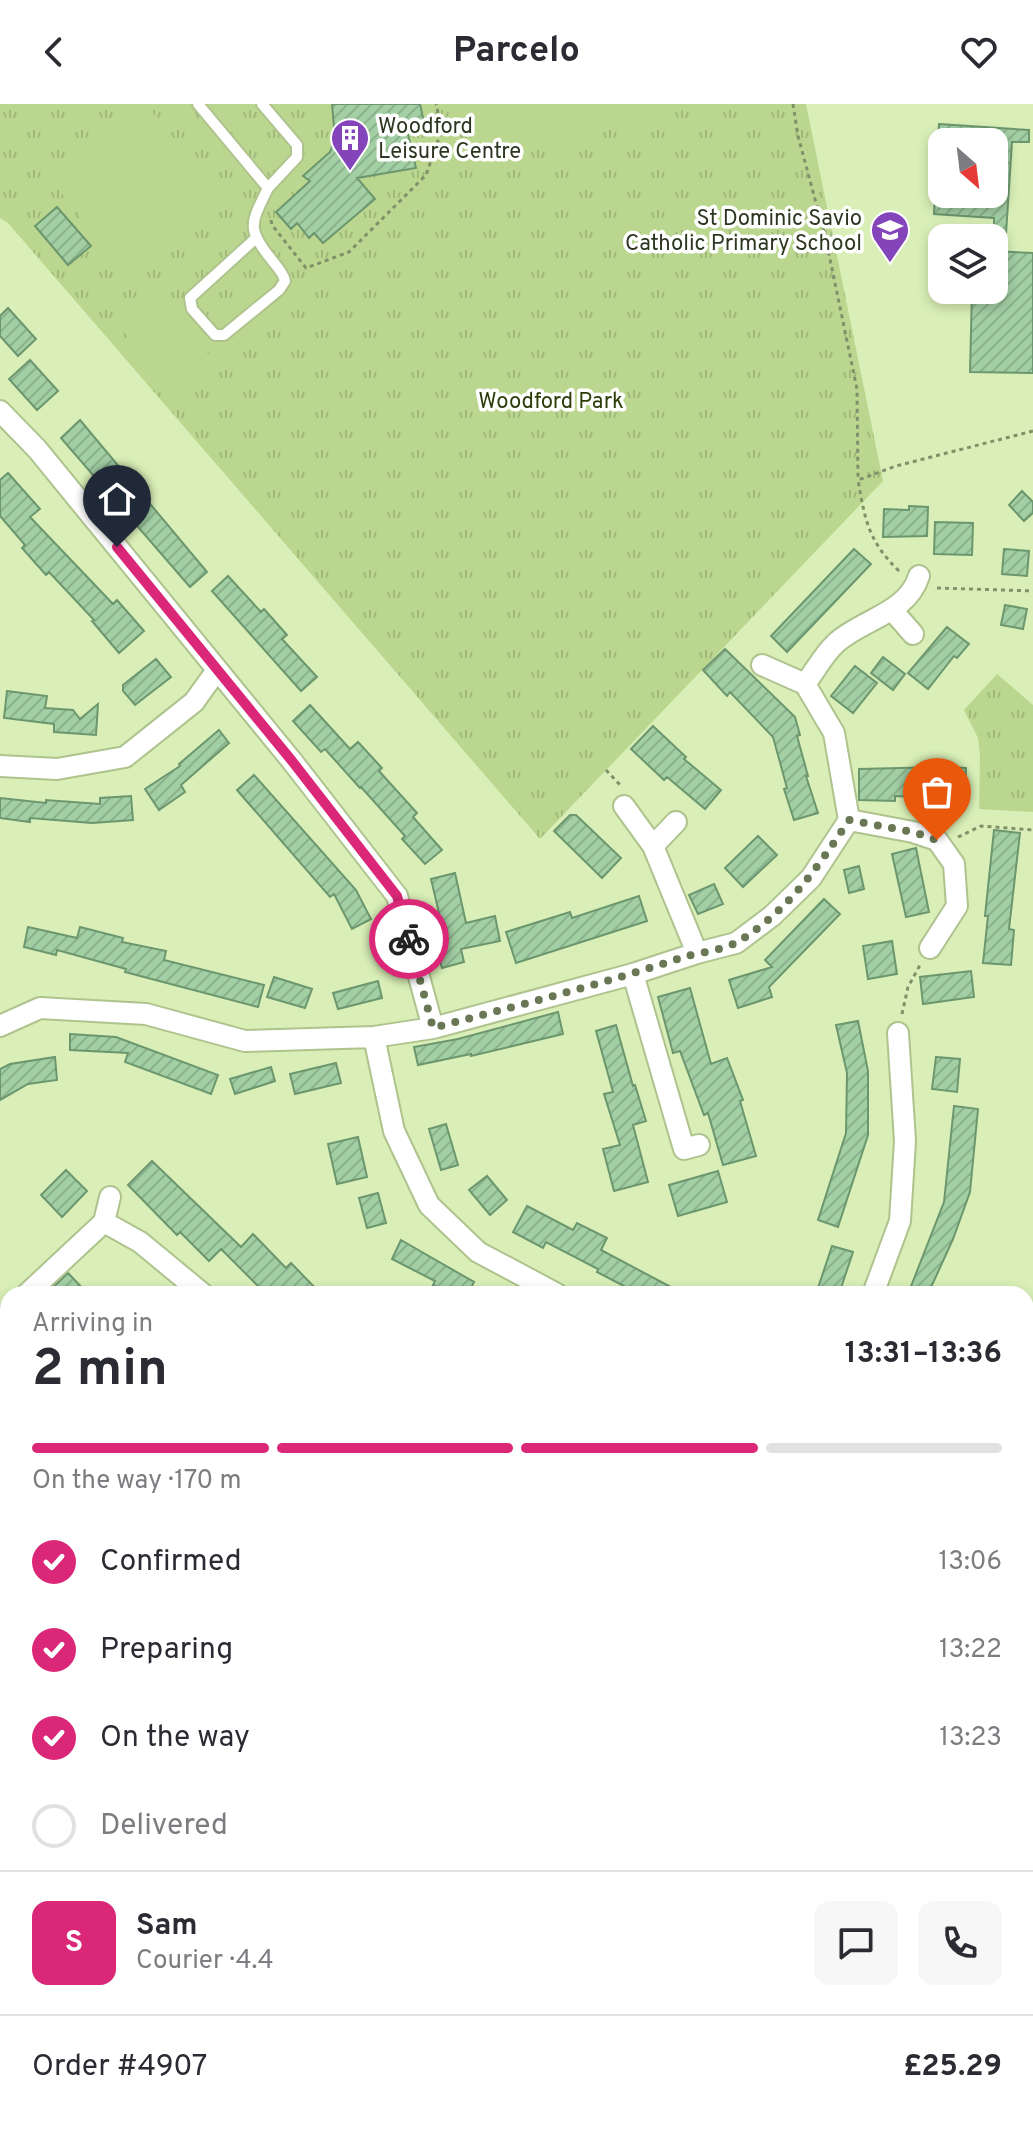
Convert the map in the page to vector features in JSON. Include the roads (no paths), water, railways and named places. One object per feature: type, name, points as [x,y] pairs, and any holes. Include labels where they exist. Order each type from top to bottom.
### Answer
[{"type":"street","points":[[0,411],[37,449],[397,896],[433,1028]]},
{"type":"street","points":[[805,684],[837,642],[892,610],[917,582]]},
{"type":"street","points":[[892,610],[913,634]]},
{"type":"street","points":[[0,1026],[40,1008],[146,1014],[245,1041],[374,1037],[433,1028],[736,943],[772,916],[811,878],[849,820],[834,733],[805,684],[762,665]]},
{"type":"street","points":[[0,766],[57,769],[125,757],[194,702],[217,670]]},
{"type":"street","points":[[624,806],[653,846],[697,953]]},
{"type":"street","points":[[849,820],[913,832],[937,840],[954,864],[957,906],[930,948]]},
{"type":"street","points":[[653,846],[676,822]]},
{"type":"street","points":[[633,974],[683,1150]]},
{"type":"street","points":[[876,1286],[900,1221],[905,1141],[898,1033]]},
{"type":"street","points":[[374,1037],[394,1131],[429,1205],[478,1252],[542,1286]]},
{"type":"street","points":[[36,1286],[104,1222],[110,1197]]},
{"type":"street","points":[[104,1222],[140,1242],[193,1286]]},
{"type":"lane","points":[[198,104],[268,188]]},
{"type":"lane","points":[[255,239],[190,298],[192,309],[215,335],[226,333],[283,285],[285,277],[255,239],[254,219],[268,188],[297,157],[298,151],[297,145],[262,104]]},
{"type":"place","name":"Woodford Leisure Centre","points":[[350,172]]},
{"type":"place","name":"St Dominic Savio Catholic Primary School","points":[[890,264]]},
{"type":"park label","name":"Woodford Park","points":[[551,400]]}]
